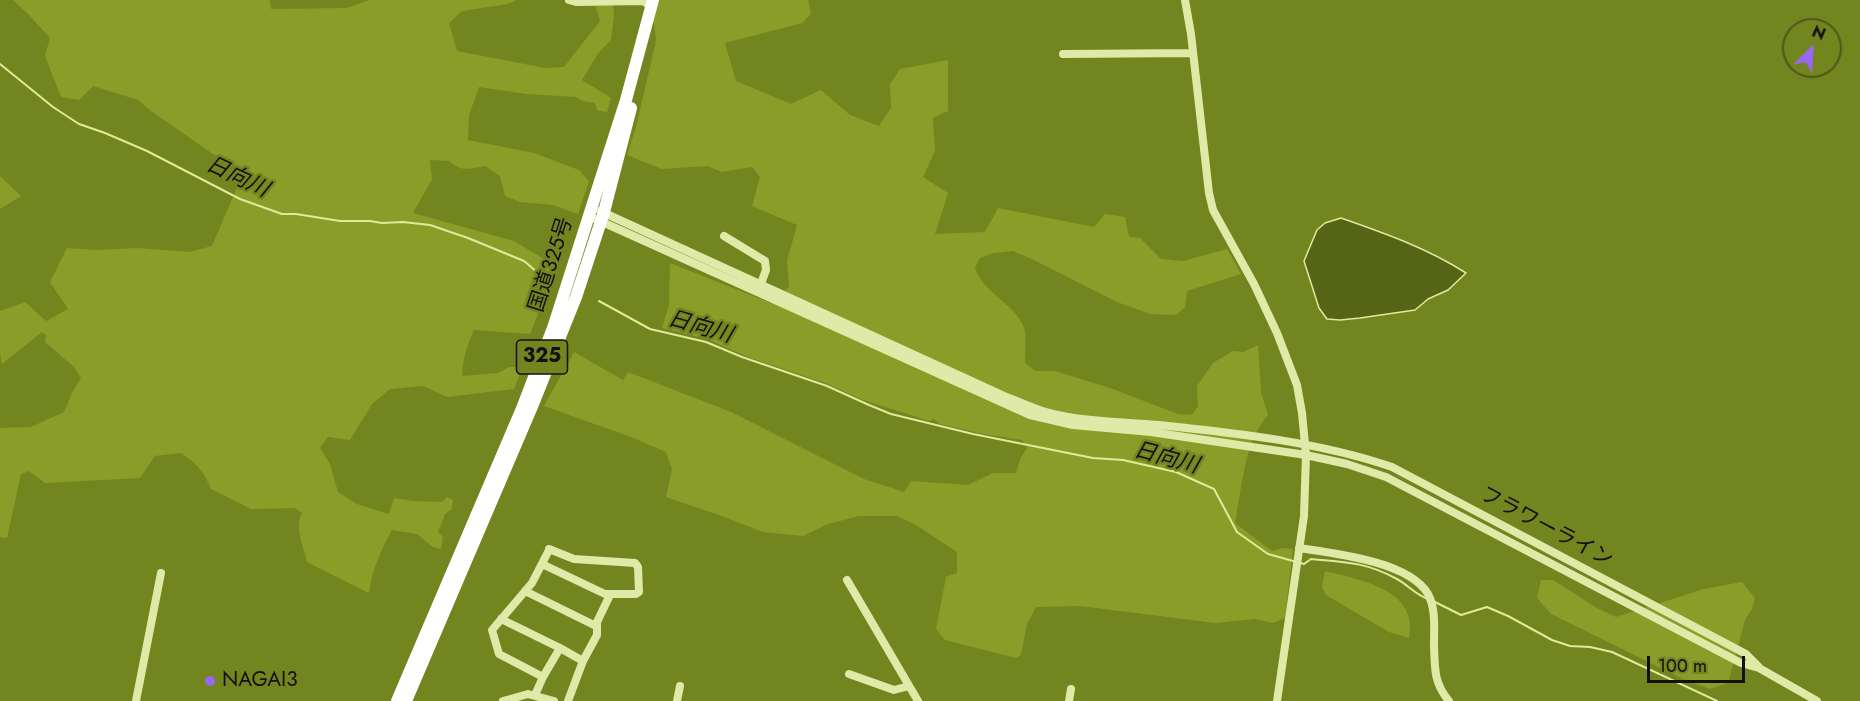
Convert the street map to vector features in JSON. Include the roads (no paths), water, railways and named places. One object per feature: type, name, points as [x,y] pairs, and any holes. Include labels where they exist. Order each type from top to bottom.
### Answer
[{"type":"highway","name":"国道325号","points":[[400,701],[528,393],[590,212],[655,2]]},
{"type":"highway","name":"国道325号","points":[[400,701],[531,409],[576,297],[603,217],[655,2]]},
{"type":"street","points":[[569,0],[576,2],[655,2]]},
{"type":"street","points":[[1185,0],[1211,201],[1223,230],[1254,284],[1287,356],[1297,385],[1305,445],[1304,516],[1277,701]]},
{"type":"street","points":[[1063,54],[1193,53]]},
{"type":"street","points":[[590,212],[759,287],[766,270],[765,261],[724,236]]},
{"type":"street","name":"フラワーライン","points":[[759,287],[1044,412],[1102,421],[1214,431],[1305,445],[1348,453],[1392,467],[1746,654],[1759,668]]},
{"type":"street","name":"フラワーライン","points":[[759,287],[990,398],[1045,419],[1073,425],[1151,432],[1306,455],[1347,464],[1386,477],[1741,663],[1759,668],[1817,701]]},
{"type":"street","points":[[542,564],[603,594],[638,593],[637,565],[574,559],[550,549],[542,564],[532,583],[492,632],[499,654],[543,677]]},
{"type":"street","points":[[1298,552],[1361,557],[1406,576],[1427,592],[1432,605],[1437,684],[1449,701]]},
{"type":"street","points":[[135,701],[161,573]]},
{"type":"street","points":[[847,580],[918,701]]},
{"type":"street","points":[[525,591],[596,626]]},
{"type":"street","points":[[568,701],[582,661],[597,635],[596,626],[610,595]]},
{"type":"street","points":[[501,619],[582,661]]},
{"type":"street","points":[[535,695],[560,648]]},
{"type":"street","points":[[849,674],[894,690],[909,686]]},
{"type":"street","points":[[677,701],[680,686]]},
{"type":"street","points":[[1069,701],[1071,689]]},
{"type":"street","points":[[503,701],[522,695],[535,695],[554,701]]},
{"type":"waterway","name":"日向川","points":[[0,64],[53,107],[79,124],[147,151],[240,199],[282,214],[340,221],[430,225],[524,261],[549,282]]},
{"type":"waterway","name":"日向川","points":[[599,301],[650,329],[706,342],[827,386],[891,414],[973,434],[1093,458],[1123,460],[1176,472],[1214,489],[1237,532],[1268,554],[1304,564],[1311,559],[1365,566],[1386,573],[1428,599]]},
{"type":"waterway","name":"日向川","points":[[1433,601],[1461,615],[1487,607],[1552,640],[1570,646],[1590,647],[1612,652],[1717,701]]},
{"type":"place","name":"NAGAI3","points":[[210,681]]}]
